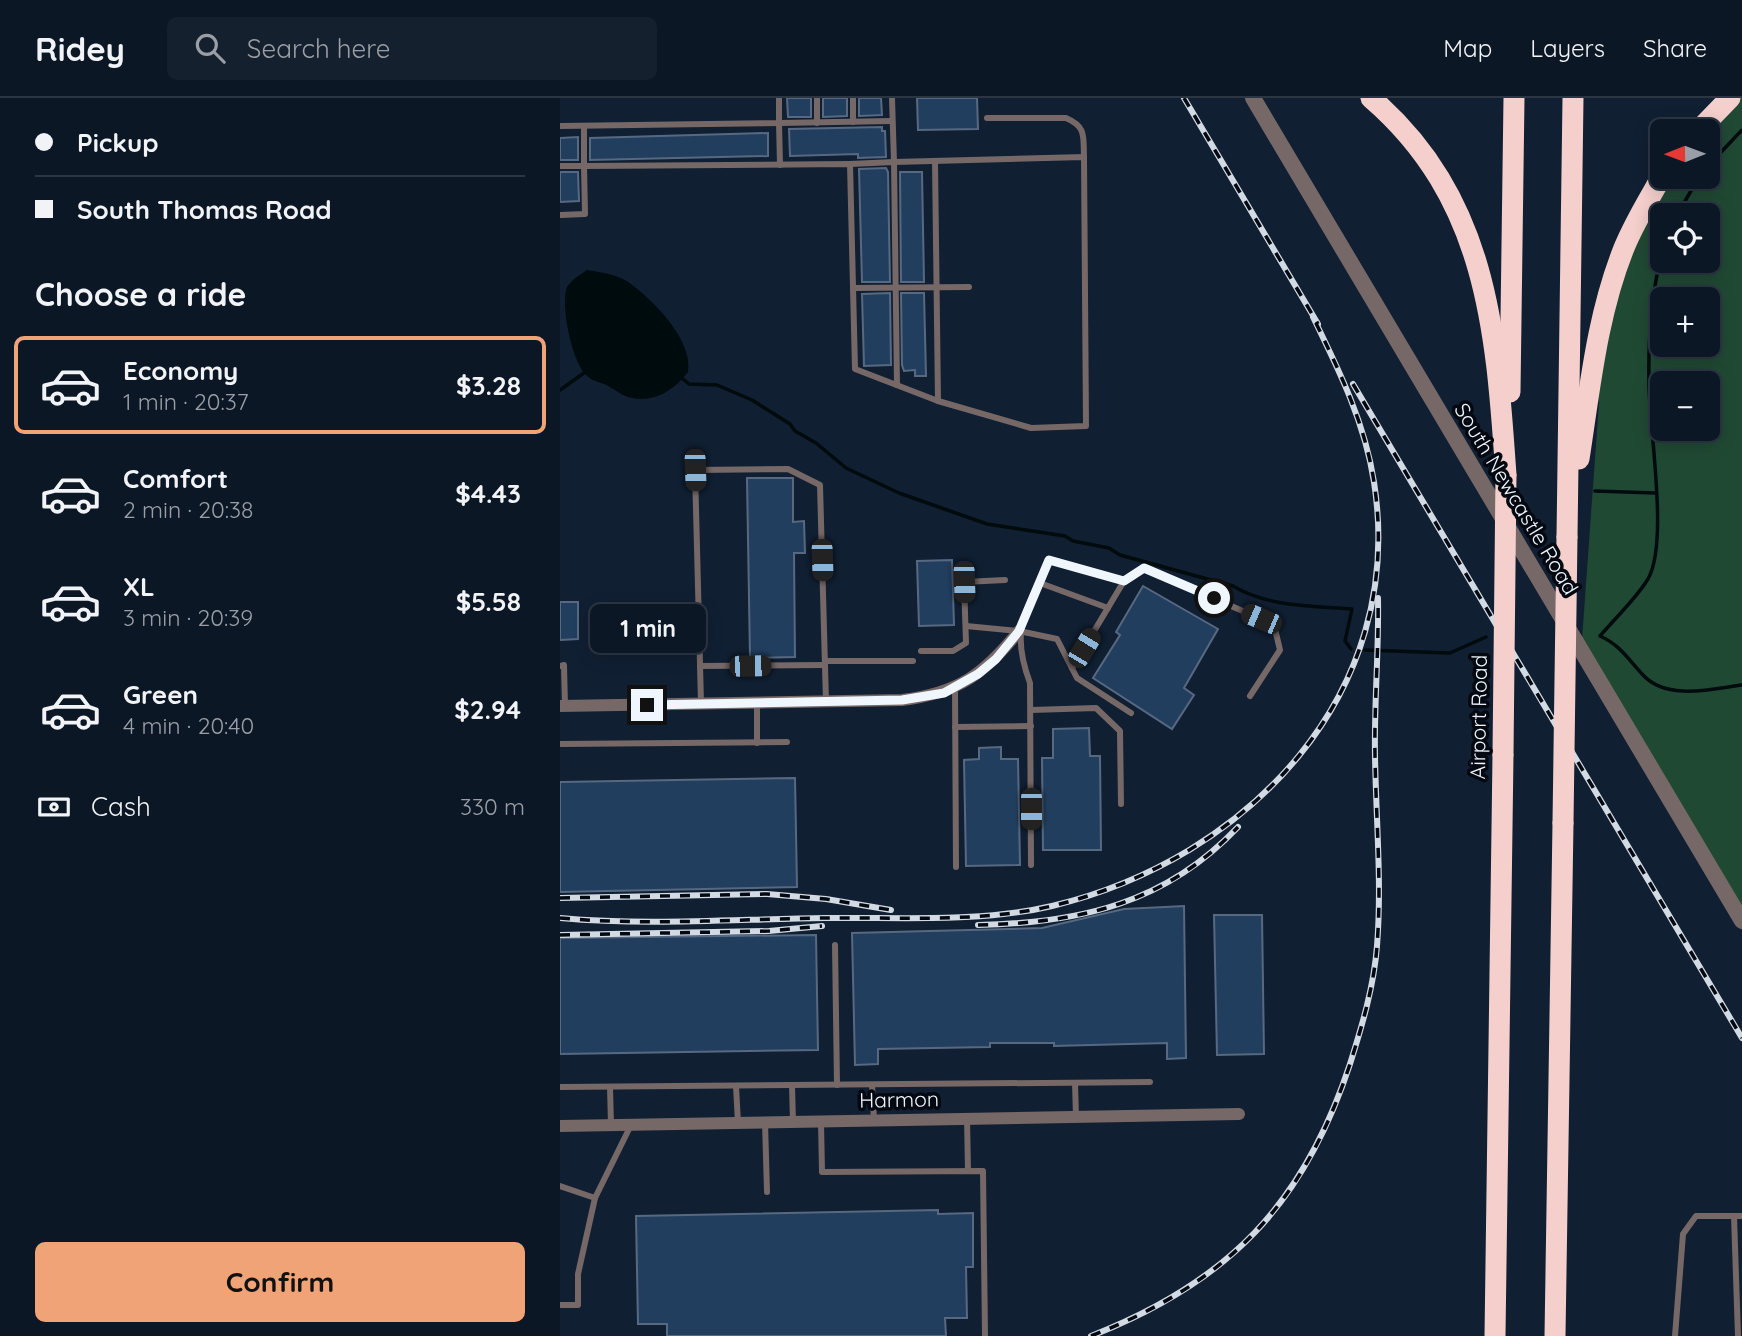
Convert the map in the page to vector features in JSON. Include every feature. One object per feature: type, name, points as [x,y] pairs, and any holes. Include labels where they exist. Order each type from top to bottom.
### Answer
[{"type":"highway","points":[[1371,98],[1403,128],[1422,152],[1443,182],[1471,239],[1486,294],[1506,427]]},
{"type":"highway","name":"Airport Road","points":[[1495,1336],[1506,427],[1514,98]]},
{"type":"highway","points":[[1555,1336],[1573,98]]},
{"type":"highway","points":[[1710,119],[1730,98]]},
{"type":"highway","points":[[1567,537],[1600,326],[1625,246],[1655,189]]},
{"type":"street","name":"South Newcastle Road","points":[[1253,98],[1742,921]]},
{"type":"street","points":[[563,706],[826,702],[926,697],[955,688],[978,674],[996,659],[1019,631]]},
{"type":"street","name":"Harmon","points":[[560,1126],[1239,1114]]},
{"type":"lane","points":[[779,98],[780,165]]},
{"type":"lane","points":[[817,98],[817,123]]},
{"type":"lane","points":[[853,98],[853,122]]},
{"type":"lane","points":[[892,98],[897,385]]},
{"type":"lane","points":[[850,163],[855,369],[938,401],[1031,428],[1086,426],[1082,129],[1078,123],[1066,118],[987,118]]},
{"type":"lane","points":[[560,126],[892,121]]},
{"type":"lane","points":[[560,215],[585,214],[584,126]]},
{"type":"lane","points":[[560,166],[780,165],[1084,157]]},
{"type":"lane","points":[[934,161],[938,401]]},
{"type":"lane","points":[[853,288],[969,287]]},
{"type":"lane","points":[[701,704],[695,470],[788,469],[820,485],[826,702]]},
{"type":"lane","points":[[1031,865],[1031,683],[1021,659],[1019,631],[1049,560],[1124,581]]},
{"type":"lane","points":[[1072,668],[1124,581],[1144,568],[1261,619],[1275,629],[1280,650],[1250,696]]},
{"type":"lane","points":[[921,651],[953,651],[966,643],[964,582],[1005,580]]},
{"type":"lane","points":[[1040,583],[1108,608]]},
{"type":"lane","points":[[966,626],[1019,631],[1057,639],[1077,678],[1131,713]]},
{"type":"lane","points":[[700,667],[913,661]]},
{"type":"lane","points":[[560,666],[564,666],[563,706]]},
{"type":"lane","points":[[955,688],[956,867]]},
{"type":"lane","points":[[757,703],[757,743]]},
{"type":"lane","points":[[1031,710],[1096,708],[1120,731],[1121,804]]},
{"type":"lane","points":[[955,727],[1031,726]]},
{"type":"lane","points":[[560,744],[787,743]]},
{"type":"lane","points":[[835,945],[837,1085]]},
{"type":"lane","points":[[560,1087],[1150,1082]]},
{"type":"lane","points":[[1075,1083],[1076,1116]]},
{"type":"lane","points":[[792,1085],[793,1122]]},
{"type":"lane","points":[[872,1085],[874,1120]]},
{"type":"lane","points":[[736,1086],[738,1123]]},
{"type":"lane","points":[[610,1087],[611,1125]]},
{"type":"lane","points":[[967,1118],[968,1171]]},
{"type":"lane","points":[[821,1121],[822,1172],[983,1171],[985,1336]]},
{"type":"lane","points":[[765,1122],[767,1192]]},
{"type":"lane","points":[[560,1305],[578,1305],[580,1262],[595,1198],[631,1125]]},
{"type":"lane","points":[[560,1186],[595,1198]]},
{"type":"lane","points":[[1675,1336],[1683,1234],[1696,1216],[1738,1216],[1738,1336]]},
{"type":"green space","points":[[1742,98],[1742,909],[1582,640],[1599,403],[1597,386],[1625,264],[1650,217],[1650,273],[1720,273],[1720,203],[1657,203],[1665,189],[1720,189],[1720,119]]},
{"type":"shaded area","points":[[587,270],[625,280],[668,320],[684,346],[688,360],[688,372],[676,385],[654,397],[637,399],[625,396],[585,374],[572,345],[566,319],[565,295],[569,284]]},
{"type":"building","points":[[787,98],[811,98],[811,117],[788,117]]},
{"type":"building","points":[[823,98],[847,98],[847,116],[823,117]]},
{"type":"building","points":[[859,98],[881,98],[882,115],[859,116]]},
{"type":"building","points":[[917,98],[977,98],[978,129],[918,130]]},
{"type":"building","points":[[882,127],[882,131],[885,131],[886,157],[858,158],[858,154],[790,156],[789,129]]},
{"type":"building","points":[[768,133],[768,156],[590,160],[590,138]]},
{"type":"building","points":[[578,137],[578,160],[560,160],[560,138]]},
{"type":"building","points":[[886,168],[890,282],[862,282],[859,169]]},
{"type":"building","points":[[560,172],[578,172],[579,201],[560,202]]},
{"type":"building","points":[[900,172],[922,172],[924,282],[901,282]]},
{"type":"building","points":[[890,293],[891,365],[864,366],[862,294]]},
{"type":"building","points":[[901,293],[924,293],[926,376],[915,376],[915,370],[904,371],[902,365]]},
{"type":"building","points":[[747,478],[793,478],[793,522],[804,521],[805,553],[794,553],[795,657],[750,658]]},
{"type":"building","points":[[952,560],[954,625],[919,626],[917,561]]},
{"type":"building","points":[[1143,586],[1218,629],[1184,688],[1194,695],[1172,729],[1093,678],[1120,635],[1116,632]]},
{"type":"building","points":[[560,602],[578,602],[578,639],[560,640]]},
{"type":"building","points":[[1089,728],[1090,756],[1100,756],[1101,850],[1043,850],[1042,758],[1053,758],[1053,729]]},
{"type":"building","points":[[1001,747],[1001,759],[1018,759],[1020,865],[966,866],[964,760],[979,759],[979,748]]},
{"type":"building","points":[[795,778],[797,887],[560,892],[560,782]]},
{"type":"building","points":[[1184,906],[1186,1058],[1167,1059],[1167,1043],[1054,1046],[1054,1043],[990,1043],[990,1047],[878,1049],[878,1064],[855,1065],[852,933],[1042,928],[1124,909]]},
{"type":"building","points":[[1214,915],[1262,915],[1264,1054],[1217,1055]]},
{"type":"building","points":[[816,935],[818,1050],[560,1054],[560,938]]},
{"type":"building","points":[[938,1210],[938,1214],[973,1213],[973,1267],[966,1267],[967,1318],[945,1318],[946,1336],[667,1336],[667,1324],[638,1324],[636,1216]]},
{"type":"waterway","points":[[1720,153],[1742,130]]},
{"type":"waterway","points":[[1684,203],[1692,189]]},
{"type":"waterway","points":[[1657,273],[1649,350],[1658,513],[1654,562],[1643,587],[1600,636],[1618,648],[1643,675],[1664,688],[1690,691],[1742,685]]},
{"type":"waterway","points":[[560,390],[584,373]]},
{"type":"waterway","points":[[683,379],[689,384],[717,385],[752,400],[790,424],[795,431],[816,443],[846,468],[899,493],[987,524],[1065,536],[1073,541],[1109,548],[1120,555],[1233,586],[1275,602],[1352,609],[1345,641],[1351,649]]},
{"type":"waterway","points":[[1595,491],[1655,493]]},
{"type":"waterway","points":[[1365,650],[1450,653],[1486,637]]},
{"type":"railway","points":[[1184,98],[1318,324]]},
{"type":"railway","points":[[560,918],[659,922],[939,918],[1024,911],[1052,906],[1123,883],[1190,850],[1249,807],[1299,756],[1338,697],[1365,631],[1378,559],[1374,482],[1370,460],[1358,418],[1313,317]]},
{"type":"railway","points":[[1353,384],[1742,1038]]},
{"type":"railway","points":[[1091,1336],[1140,1315],[1183,1290],[1221,1263],[1255,1232],[1284,1197],[1310,1158],[1331,1114],[1363,1021],[1377,946],[1379,875],[1375,736],[1378,598]]},
{"type":"railway","points":[[978,925],[1052,920],[1120,904],[1181,874],[1210,853],[1238,827]]},
{"type":"railway","points":[[560,898],[767,894],[826,899],[891,910]]},
{"type":"railway","points":[[560,935],[769,931],[822,926]]},
{"type":"route","points":[[647,705],[902,700],[944,693],[978,674],[996,659],[1019,631],[1049,560],[1124,581],[1144,568],[1214,598]]}]
